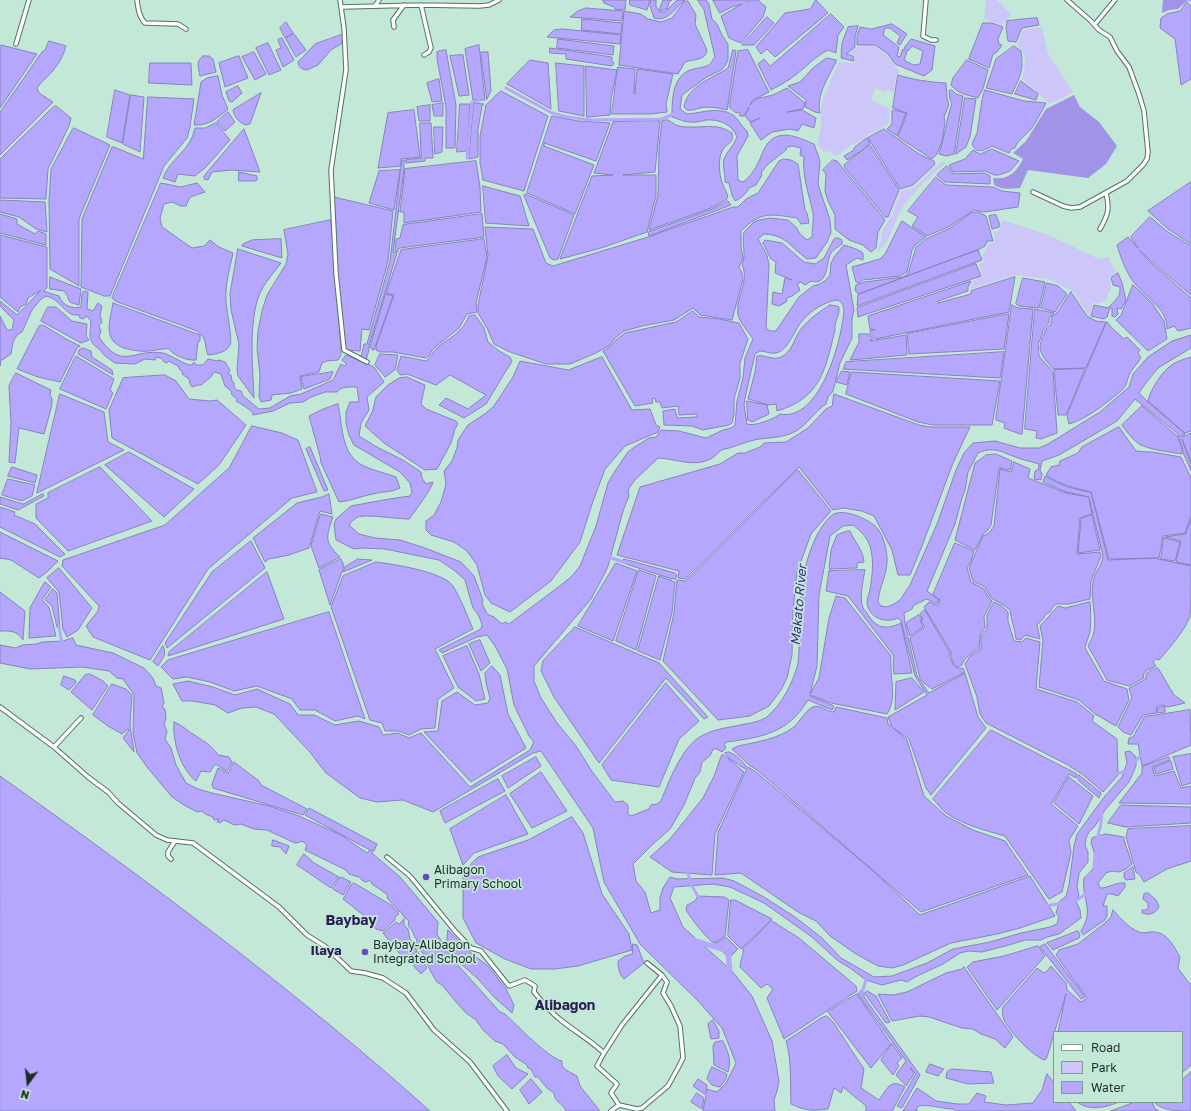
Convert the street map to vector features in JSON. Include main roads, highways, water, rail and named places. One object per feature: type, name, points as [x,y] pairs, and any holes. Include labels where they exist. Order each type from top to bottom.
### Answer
[{"type":"water","points":[[603,0],[626,0],[625,10],[615,9],[614,7],[604,3]]},
{"type":"water","points":[[630,0],[650,0],[647,10],[630,5]]},
{"type":"water","points":[[651,0],[656,0],[656,7],[659,10],[663,0],[672,0],[669,2],[667,9],[659,11],[665,12],[677,0],[685,0],[671,14],[659,19],[654,18],[650,6]]},
{"type":"water","points":[[698,0],[706,0],[709,4],[712,19],[717,24],[728,44],[728,60],[721,70],[707,77],[682,95],[680,109],[687,114],[716,110],[722,111],[733,115],[737,119],[747,131],[748,136],[737,156],[738,180],[743,182],[754,170],[768,143],[773,138],[779,136],[784,135],[796,137],[814,144],[820,161],[818,184],[830,220],[831,232],[827,242],[816,258],[807,259],[788,242],[772,235],[764,234],[758,239],[767,255],[769,265],[766,329],[776,331],[799,297],[813,286],[826,280],[830,275],[831,263],[834,257],[844,245],[863,253],[863,260],[857,258],[846,265],[854,310],[852,318],[852,338],[840,363],[833,391],[828,397],[826,404],[800,428],[791,434],[754,440],[721,450],[707,461],[691,463],[658,458],[634,481],[628,490],[629,496],[623,511],[607,569],[591,599],[534,666],[534,681],[541,698],[557,723],[576,746],[591,770],[615,802],[623,801],[628,805],[628,814],[631,816],[649,809],[651,805],[657,804],[661,801],[671,776],[681,758],[686,750],[698,738],[715,730],[763,719],[773,711],[783,699],[798,663],[802,609],[801,590],[805,567],[817,535],[824,523],[831,516],[839,513],[849,513],[870,522],[877,528],[882,535],[887,554],[885,575],[878,602],[881,606],[887,607],[894,604],[900,600],[910,585],[937,524],[956,470],[964,453],[973,443],[995,441],[1020,448],[1039,448],[1048,444],[1100,412],[1129,387],[1133,374],[1148,357],[1172,341],[1191,335],[1191,348],[1158,368],[1139,393],[1185,434],[1181,436],[1182,437],[1191,433],[1191,462],[1182,439],[1191,465],[1191,471],[1184,455],[1178,434],[1135,399],[1117,421],[1059,455],[1042,461],[1040,470],[1042,474],[1041,480],[1034,479],[1035,471],[1038,470],[1039,464],[995,450],[978,453],[968,472],[965,490],[955,524],[927,591],[939,600],[936,604],[927,599],[924,600],[914,605],[912,609],[904,613],[917,676],[929,693],[965,673],[978,717],[986,728],[931,795],[926,788],[909,739],[893,728],[907,740],[924,796],[946,816],[973,830],[1005,841],[1028,875],[921,912],[732,749],[738,746],[767,740],[788,731],[794,727],[811,708],[816,706],[831,712],[834,712],[836,707],[887,718],[888,724],[892,727],[888,717],[927,695],[915,676],[901,621],[898,618],[893,620],[883,620],[874,616],[868,608],[867,601],[870,590],[872,570],[871,550],[864,536],[853,525],[843,526],[830,536],[819,595],[817,666],[810,694],[819,678],[829,618],[836,596],[845,598],[891,656],[893,694],[887,714],[831,703],[810,695],[834,706],[832,710],[808,700],[792,720],[774,732],[752,738],[727,742],[724,744],[726,748],[722,752],[717,749],[713,749],[710,756],[702,762],[700,772],[695,778],[684,805],[670,829],[633,864],[636,881],[645,892],[651,913],[660,910],[660,898],[663,888],[670,877],[677,879],[723,878],[734,881],[764,897],[795,917],[822,938],[841,958],[874,977],[892,976],[927,963],[953,949],[990,942],[1057,924],[1059,917],[1056,913],[1059,902],[1066,896],[1069,885],[1077,834],[1105,796],[1122,777],[1127,763],[1125,752],[1130,751],[1136,757],[1136,766],[1129,782],[1105,810],[1086,838],[1085,845],[1088,852],[1088,862],[1079,873],[1077,887],[1079,895],[1076,901],[1080,910],[1081,918],[1059,934],[1041,940],[1025,940],[982,952],[968,951],[960,953],[943,964],[907,982],[901,980],[882,985],[866,980],[837,960],[812,937],[764,903],[730,887],[713,884],[674,887],[670,898],[683,927],[732,971],[752,996],[772,1041],[779,1081],[774,1100],[775,1111],[703,1111],[706,1095],[693,1086],[698,1079],[707,1085],[706,1093],[707,1089],[717,1092],[726,1083],[736,1063],[722,1028],[699,1002],[640,944],[604,882],[593,828],[541,751],[533,753],[433,812],[403,800],[377,802],[360,798],[326,773],[309,751],[274,714],[256,707],[242,708],[228,713],[215,705],[193,701],[182,701],[173,684],[188,681],[213,687],[235,695],[257,689],[290,704],[298,715],[314,715],[335,725],[359,721],[379,727],[383,735],[398,733],[409,738],[421,733],[470,787],[530,750],[534,742],[529,736],[514,705],[507,669],[495,646],[487,635],[477,637],[442,653],[439,650],[479,630],[482,627],[479,617],[473,608],[465,580],[439,560],[385,549],[354,549],[336,540],[334,524],[336,519],[351,506],[410,496],[412,492],[410,483],[400,472],[354,445],[349,435],[346,423],[346,412],[350,402],[359,402],[357,387],[343,388],[337,392],[325,392],[311,397],[303,402],[290,403],[273,411],[253,415],[253,413],[236,401],[237,399],[231,394],[232,392],[225,386],[221,374],[214,372],[211,377],[201,385],[192,387],[189,379],[182,374],[183,372],[178,366],[169,361],[167,363],[164,362],[161,358],[156,357],[155,360],[145,359],[135,364],[115,363],[104,355],[91,341],[91,321],[87,316],[83,319],[80,318],[79,315],[74,315],[66,311],[56,301],[46,296],[40,300],[32,310],[22,332],[17,335],[13,342],[11,354],[1,360],[0,366],[0,316],[7,330],[12,330],[14,320],[0,306],[0,301],[17,315],[41,290],[28,298],[26,304],[20,307],[18,312],[0,297],[0,235],[47,247],[47,288],[43,291],[59,296],[65,304],[74,308],[81,307],[82,294],[84,291],[88,292],[87,309],[93,311],[98,303],[102,306],[100,315],[102,322],[99,326],[101,331],[99,337],[107,348],[114,354],[128,356],[153,352],[163,353],[189,365],[192,365],[194,362],[197,365],[203,365],[208,359],[225,362],[230,370],[228,374],[231,375],[236,390],[241,391],[243,396],[259,409],[270,408],[290,396],[301,394],[333,380],[341,364],[344,366],[347,364],[342,360],[346,355],[374,367],[384,382],[367,397],[369,410],[361,423],[359,436],[403,460],[421,472],[422,478],[426,484],[433,482],[426,495],[409,519],[362,516],[355,519],[349,525],[359,534],[375,538],[400,540],[461,562],[474,576],[487,614],[494,617],[502,624],[505,622],[509,624],[561,585],[572,576],[580,566],[596,526],[608,483],[628,452],[649,438],[656,437],[661,430],[679,431],[706,438],[735,425],[737,401],[743,378],[745,358],[753,339],[742,324],[738,315],[738,302],[744,277],[742,265],[744,256],[744,232],[754,222],[770,218],[788,220],[807,240],[812,237],[813,213],[805,178],[804,157],[800,155],[801,148],[792,146],[787,147],[786,150],[767,165],[761,173],[762,175],[756,185],[749,188],[743,196],[735,201],[729,183],[725,182],[723,165],[725,156],[737,137],[735,132],[724,123],[716,120],[688,122],[672,117],[674,91],[679,79],[688,71],[709,65],[715,57],[704,10]],"holes":[[[836,300],[842,303],[844,310],[839,340],[826,376],[817,393],[807,405],[794,413],[780,414],[764,422],[750,425],[747,424],[744,405],[755,354],[760,351],[773,353],[780,352],[787,345],[805,317],[827,303]]]},
{"type":"water","points":[[713,0],[747,0],[747,2],[750,0],[758,0],[766,7],[763,17],[741,43],[729,38],[721,16],[742,4],[720,13]]},
{"type":"water","points":[[816,0],[828,13],[775,57],[767,49],[761,54],[756,47],[785,13],[810,9]]},
{"type":"water","points":[[688,1],[696,15],[695,24],[707,50],[706,54],[702,58],[685,62],[678,74],[619,65],[624,11],[641,14],[648,19],[661,22],[672,18],[684,2]]},
{"type":"water","points":[[1187,2],[1191,6],[1191,79],[1181,85],[1175,39],[1160,28],[1161,18],[1167,14],[1180,11]]},
{"type":"water","points":[[586,8],[623,11],[622,21],[570,17],[578,11]]},
{"type":"water","points":[[831,14],[844,27],[838,35],[836,53],[828,50],[824,52],[792,78],[771,90],[758,64],[764,59],[770,66]]},
{"type":"water","points":[[767,17],[774,23],[754,45],[742,45]]},
{"type":"water","points":[[1037,18],[1039,25],[1022,28],[1016,42],[1008,41],[1006,28],[1007,21]]},
{"type":"water","points":[[582,19],[622,23],[621,34],[582,30]]},
{"type":"water","points":[[286,22],[293,33],[285,38],[280,28]]},
{"type":"water","points":[[983,23],[992,23],[1003,27],[998,39],[999,44],[1002,45],[997,52],[993,54],[989,68],[969,59]]},
{"type":"water","points":[[892,24],[907,34],[900,45],[897,43],[900,36],[890,28],[885,28],[883,35],[899,47],[897,56],[900,57],[903,49],[907,52],[904,60],[913,65],[920,64],[923,51],[912,46],[908,51],[904,48],[911,39],[935,46],[932,70],[924,76],[895,64],[888,54],[875,45],[857,45],[857,37],[860,27],[871,29]]},
{"type":"water","points":[[858,26],[855,37],[855,47],[846,54],[853,56],[854,61],[841,58],[842,43],[848,27]]},
{"type":"water","points":[[563,29],[621,35],[620,44],[547,37],[554,30]]},
{"type":"water","points":[[294,34],[306,50],[296,57],[286,39]]},
{"type":"water","points":[[344,34],[344,42],[331,50],[318,65],[307,70],[300,67],[298,62],[315,44]]},
{"type":"water","points":[[282,38],[294,60],[283,67],[276,50],[281,48],[278,40]]},
{"type":"water","points":[[558,39],[614,46],[613,55],[557,48]]},
{"type":"water","points":[[49,41],[66,46],[58,64],[37,88],[39,93],[53,102],[0,155],[0,112],[42,52],[45,50]]},
{"type":"water","points":[[268,43],[281,70],[269,75],[256,48]]},
{"type":"water","points":[[479,45],[485,100],[473,100],[465,49]]},
{"type":"water","points":[[0,46],[37,54],[0,108]]},
{"type":"water","points":[[1014,46],[1021,51],[1022,69],[1012,94],[986,88],[996,59]]},
{"type":"water","points":[[550,48],[612,57],[612,61],[614,63],[612,66],[566,59],[566,54],[550,53]]},
{"type":"water","points":[[446,50],[456,105],[455,148],[446,148],[446,107],[437,59],[437,52]]},
{"type":"water","points":[[733,50],[736,51],[727,110],[707,107],[687,110],[684,107],[690,93],[702,83],[728,68]]},
{"type":"water","points":[[748,50],[769,92],[753,100],[750,105],[756,99],[773,95],[787,88],[805,103],[803,109],[787,112],[802,110],[816,118],[814,128],[802,124],[798,131],[790,129],[772,132],[761,140],[750,123],[760,118],[750,122],[745,116],[749,107],[744,116],[740,116],[739,112],[736,113],[729,107],[738,51]]},
{"type":"water","points":[[254,52],[266,74],[255,80],[242,57]]},
{"type":"water","points":[[481,52],[488,52],[491,91],[487,99]]},
{"type":"water","points":[[463,55],[469,95],[459,96],[450,56]]},
{"type":"water","points":[[203,56],[209,56],[213,59],[216,72],[200,76],[198,62]]},
{"type":"water","points":[[239,56],[248,78],[225,87],[219,63]]},
{"type":"water","points":[[827,58],[836,60],[836,62],[821,93],[819,106],[820,113],[818,113],[805,107],[806,100],[788,86],[800,82],[813,68]]},
{"type":"water","points":[[530,60],[548,63],[551,109],[507,84]]},
{"type":"water","points":[[967,60],[988,70],[983,89],[978,98],[960,92],[951,85],[953,78]]},
{"type":"water","points":[[150,63],[191,63],[192,85],[149,83]]},
{"type":"water","points":[[556,63],[584,66],[584,116],[559,111]]},
{"type":"water","points":[[586,66],[617,70],[611,99],[610,115],[587,117]]},
{"type":"water","points":[[618,67],[635,69],[634,94],[637,69],[673,74],[666,104],[667,112],[651,114],[612,114]]},
{"type":"water","points":[[898,75],[946,83],[947,99],[949,104],[944,117],[945,122],[942,141],[937,154],[932,159],[898,137],[907,113],[893,108]]},
{"type":"water","points":[[218,76],[222,95],[228,109],[208,123],[194,125],[201,82],[207,78]]},
{"type":"water","points":[[439,79],[442,101],[432,102],[427,83]]},
{"type":"water","points":[[1021,81],[1038,94],[1036,100],[1015,94]]},
{"type":"water","points":[[238,86],[242,93],[232,102],[229,101],[226,92]]},
{"type":"water","points":[[115,90],[130,95],[122,143],[107,137]]},
{"type":"water","points":[[952,90],[956,94],[963,96],[954,154],[946,156],[939,154],[952,103],[950,100],[949,91]]},
{"type":"water","points":[[985,90],[1024,101],[1046,103],[1031,129],[1020,140],[1015,148],[1011,149],[1009,153],[992,146],[978,151],[972,144],[977,133]]},
{"type":"water","points":[[501,91],[548,116],[524,191],[483,180],[480,163],[480,136],[486,105]]},
{"type":"water","points":[[261,93],[250,124],[245,125],[237,119],[233,110]]},
{"type":"water","points":[[131,95],[144,97],[140,152],[123,144]]},
{"type":"water","points":[[148,97],[194,99],[190,127],[187,138],[164,166],[110,296],[104,296],[81,287],[82,219],[112,147],[143,159]]},
{"type":"water","points":[[965,98],[976,99],[970,137],[966,147],[956,154]]},
{"type":"water","points":[[443,103],[443,116],[434,116],[432,105]]},
{"type":"water","points":[[474,103],[484,104],[482,106],[478,129],[478,157],[469,159]]},
{"type":"water","points":[[460,104],[470,104],[467,151],[457,152]]},
{"type":"water","points":[[430,105],[430,121],[419,121],[417,107]]},
{"type":"water","points":[[56,106],[71,118],[69,126],[48,169],[46,199],[0,198],[0,159],[53,107]]},
{"type":"water","points":[[414,110],[420,157],[401,159],[401,166],[378,168],[388,113]]},
{"type":"water","points":[[894,110],[906,113],[897,136],[887,129],[892,124],[892,111]]},
{"type":"water","points":[[228,112],[235,122],[225,131],[217,122]]},
{"type":"water","points":[[552,116],[578,121],[610,123],[596,161],[544,143],[544,146],[594,165],[575,214],[527,193]]},
{"type":"water","points":[[668,120],[679,126],[719,127],[732,133],[732,141],[722,151],[720,163],[721,179],[728,196],[727,199],[711,208],[649,230],[658,195],[659,147],[662,121]]},
{"type":"water","points":[[660,121],[655,172],[623,175],[656,175],[656,195],[647,232],[601,248],[560,259],[592,176],[613,175],[594,173],[613,122]]},
{"type":"water","points":[[216,123],[230,140],[205,168],[195,176],[178,174],[175,182],[163,178],[166,171],[189,143],[195,128],[205,128]]},
{"type":"water","points":[[420,123],[431,123],[433,158],[425,158],[425,161],[406,163],[405,160],[421,158]]},
{"type":"water","points":[[434,127],[443,127],[442,152],[435,154]]},
{"type":"water","points":[[74,128],[110,145],[79,219],[79,286],[50,269],[49,201],[51,169]]},
{"type":"water","points":[[244,129],[260,172],[231,170],[212,172],[208,180],[204,179],[204,176],[208,171]]},
{"type":"water","points":[[884,129],[919,154],[934,161],[935,164],[913,185],[900,189],[868,138]]},
{"type":"water","points":[[867,138],[870,143],[847,160],[844,156],[854,150],[854,148]]},
{"type":"water","points":[[870,145],[899,190],[888,217],[885,217],[844,165]]},
{"type":"water","points":[[992,149],[1019,161],[1010,171],[999,175],[994,175],[985,171],[953,172],[949,165],[965,159],[973,150],[980,154]]},
{"type":"water","points":[[784,159],[791,160],[798,164],[805,210],[809,223],[801,224],[797,218],[773,215],[761,217],[755,220],[741,231],[743,258],[739,267],[743,279],[732,320],[700,315],[693,308],[674,320],[624,331],[615,338],[610,345],[596,353],[570,364],[546,364],[510,352],[494,344],[478,313],[478,305],[488,256],[485,227],[533,229],[546,263],[553,266],[648,237],[733,207],[738,207],[746,199],[758,193],[779,161]]},
{"type":"water","points":[[402,160],[404,160],[404,169],[393,252],[397,253],[366,360],[361,357],[364,344],[367,344],[390,261]]},
{"type":"water","points":[[833,160],[837,161],[885,220],[878,232],[876,248],[871,252],[863,245],[849,240],[835,229],[835,215],[825,191],[826,174],[823,170]]},
{"type":"water","points":[[476,161],[480,187],[481,212],[404,223],[404,212],[400,212],[405,169]]},
{"type":"water","points":[[947,166],[953,174],[984,173],[990,176],[990,184],[945,182],[937,175]]},
{"type":"water","points":[[400,170],[394,210],[369,203],[379,171]]},
{"type":"water","points":[[239,172],[257,176],[257,180],[239,181]]},
{"type":"water","points":[[936,177],[946,185],[993,187],[1002,191],[1020,193],[1018,207],[984,212],[974,210],[948,227],[927,236],[912,226],[918,217],[908,211]]},
{"type":"water","points":[[1191,182],[1191,244],[1168,229],[1148,211]]},
{"type":"water","points":[[161,183],[181,187],[197,183],[205,192],[190,197],[186,206],[181,206],[172,202],[164,204],[160,218],[162,227],[192,248],[204,246],[210,240],[219,247],[233,253],[226,288],[226,304],[231,341],[228,348],[220,353],[208,355],[204,339],[197,331],[115,301],[112,298]]},
{"type":"water","points":[[483,186],[520,196],[529,226],[486,223]]},
{"type":"water","points":[[525,194],[574,215],[558,259],[554,260],[550,258],[524,196]]},
{"type":"water","points":[[334,197],[393,211],[388,261],[369,330],[362,329],[360,351],[346,350],[345,347],[337,273]]},
{"type":"water","points":[[0,200],[45,202],[47,232],[36,229],[19,217],[0,212]]},
{"type":"water","points":[[728,201],[731,205],[649,236],[648,232],[712,209]]},
{"type":"water","points":[[978,212],[986,216],[993,241],[987,241],[985,246],[980,249],[858,294],[855,290],[856,285],[865,282],[903,277],[908,274],[916,247],[926,239],[950,228],[971,213]]},
{"type":"water","points":[[0,214],[17,219],[17,224],[35,234],[38,231],[46,234],[46,245],[0,233]]},
{"type":"water","points":[[482,214],[484,237],[400,248],[398,249],[398,252],[395,251],[396,239],[400,238],[403,225]]},
{"type":"water","points":[[996,215],[1000,225],[999,227],[992,229],[989,216]]},
{"type":"water","points":[[1150,217],[1168,232],[1191,246],[1191,295],[1139,250],[1152,264],[1191,298],[1191,328],[1178,331],[1174,326],[1167,329],[1164,315],[1132,280],[1122,259],[1117,245],[1128,237],[1138,248],[1131,237]]},
{"type":"water","points":[[331,220],[341,355],[338,360],[322,363],[319,372],[300,376],[302,389],[291,393],[272,395],[271,400],[261,402],[259,396],[260,375],[257,348],[258,331],[267,295],[286,264],[288,254],[284,230]]},
{"type":"water","points":[[902,221],[926,237],[915,245],[912,250],[907,272],[900,276],[863,280],[859,283],[856,282],[852,267],[880,259],[885,254]]},
{"type":"water","points":[[838,238],[842,240],[842,244],[831,253],[825,274],[821,280],[817,282],[811,281],[805,285],[801,282],[797,284],[800,290],[787,298],[786,302],[779,306],[772,304],[773,292],[782,294],[785,278],[792,280],[775,273],[776,262],[771,259],[763,243],[765,240],[782,243],[804,262],[815,264],[824,258],[834,239]]},
{"type":"water","points":[[281,239],[282,258],[242,246],[243,244],[252,240]]},
{"type":"water","points":[[484,239],[487,257],[476,303],[477,312],[467,314],[459,328],[433,349],[426,358],[393,352],[380,352],[376,350],[376,346],[394,295],[386,293],[401,250]]},
{"type":"water","points":[[238,249],[281,263],[263,287],[258,298],[255,312],[252,341],[254,398],[238,376],[237,369],[239,344],[231,310],[230,294]]},
{"type":"water","points":[[978,250],[982,260],[857,306],[858,295]]},
{"type":"water","points":[[976,264],[981,276],[858,317],[857,308]]},
{"type":"water","points":[[1118,273],[1126,300],[1121,309],[1117,308],[1118,314],[1115,317],[1112,316],[1112,308],[1110,308],[1107,317],[1104,319],[1091,316],[1094,305],[1108,308],[1118,297],[1120,287],[1113,285],[1111,278]]},
{"type":"water","points":[[50,277],[81,289],[79,305],[69,301],[64,291],[50,289]]},
{"type":"water","points":[[1015,277],[1009,312],[875,339],[870,333],[870,330],[875,330],[870,329],[868,316],[971,281],[968,291],[938,301],[938,303],[971,294],[971,291]]},
{"type":"water","points":[[1023,278],[1045,282],[1039,308],[1019,306],[1016,304]]},
{"type":"water","points":[[1047,283],[1058,286],[1067,294],[1055,312],[1041,308]]},
{"type":"water","points":[[1133,285],[1152,303],[1164,321],[1167,339],[1148,351],[1116,320],[1121,315]]},
{"type":"water","points":[[1071,292],[1087,316],[1096,321],[1106,322],[1086,368],[1053,369],[1041,353],[1040,346],[1045,330],[1051,324],[1052,316],[1058,312]]},
{"type":"water","points":[[386,294],[393,296],[374,350],[372,350],[372,348],[370,348]]},
{"type":"water","points":[[113,303],[200,335],[196,360],[181,358],[169,349],[139,351],[117,345],[110,335],[109,329]]},
{"type":"water","points":[[830,305],[839,307],[839,313],[824,370],[819,381],[812,390],[792,405],[777,411],[776,404],[769,405],[748,399],[755,372],[757,356],[778,358],[785,355],[805,324]]},
{"type":"water","points":[[1012,305],[1018,308],[1033,309],[1022,434],[1004,428],[1005,423],[996,420]]},
{"type":"water","points":[[48,307],[56,307],[72,321],[87,324],[86,336],[89,340],[81,343],[41,321]]},
{"type":"water","points":[[1035,309],[1054,313],[1049,318],[1049,323],[1042,331],[1043,333],[1038,344],[1039,356],[1053,372],[1057,433],[1041,439],[1036,438],[1037,431],[1025,429]]},
{"type":"water","points":[[693,311],[699,317],[739,323],[748,339],[740,363],[740,378],[734,399],[734,414],[732,423],[729,425],[703,430],[692,426],[664,425],[663,411],[675,409],[677,418],[697,417],[697,414],[679,415],[678,406],[662,408],[660,402],[656,402],[655,398],[652,399],[653,403],[635,406],[603,351],[625,333],[676,322]]},
{"type":"water","points":[[1009,314],[1004,349],[909,354],[907,334]]},
{"type":"water","points":[[475,315],[484,328],[488,342],[499,351],[510,357],[512,361],[486,404],[464,418],[439,405],[446,398],[468,409],[486,395],[450,375],[436,385],[407,374],[400,375],[397,370],[401,356],[426,361],[436,349],[463,327],[469,316]]},
{"type":"water","points":[[1107,322],[1124,339],[1127,337],[1140,350],[1138,353],[1141,358],[1130,373],[1122,390],[1090,414],[1076,422],[1069,424],[1067,415]]},
{"type":"water","points":[[43,325],[80,346],[77,348],[60,382],[38,377],[17,369],[39,326]]},
{"type":"water","points":[[859,334],[869,334],[873,339],[870,341],[906,335],[907,355],[850,360],[859,342]]},
{"type":"water","points":[[83,348],[91,351],[92,357],[112,370],[113,375],[78,354],[79,350]]},
{"type":"water","points":[[1004,352],[1000,378],[843,369],[846,362]]},
{"type":"water","points":[[380,354],[398,355],[395,370],[385,377],[375,365]]},
{"type":"water","points":[[76,356],[114,379],[110,390],[113,393],[106,409],[60,389]]},
{"type":"water","points":[[602,357],[632,410],[650,409],[656,425],[660,427],[658,432],[625,446],[605,469],[580,542],[551,581],[510,612],[491,603],[485,595],[477,565],[467,551],[454,542],[431,535],[426,530],[426,521],[434,515],[441,502],[446,484],[444,471],[452,461],[457,448],[458,440],[468,425],[494,406],[513,377],[520,361],[568,370]]},
{"type":"water","points":[[1191,357],[1191,431],[1185,433],[1148,401],[1154,386],[1161,375],[1175,363]]},
{"type":"water","points":[[1085,369],[1066,415],[1058,415],[1054,370]]},
{"type":"water","points":[[842,371],[850,372],[847,385],[836,382]]},
{"type":"water","points":[[333,372],[330,379],[304,389],[301,377]]},
{"type":"water","points":[[852,372],[1000,381],[992,425],[933,425],[918,422],[846,394]]},
{"type":"water","points":[[16,373],[51,390],[50,395],[52,405],[44,434],[19,428],[15,463],[9,462],[11,423],[9,386]]},
{"type":"water","points":[[165,375],[176,381],[189,399],[210,401],[217,400],[246,425],[219,465],[198,484],[112,438],[109,410],[123,378]]},
{"type":"water","points":[[407,377],[425,385],[421,404],[426,409],[456,421],[458,424],[451,443],[437,469],[425,470],[384,443],[365,426],[373,410],[376,397],[388,385],[399,378]]},
{"type":"water","points":[[60,394],[104,412],[108,442],[124,450],[37,493]]},
{"type":"water","points":[[834,394],[919,425],[931,427],[970,427],[953,463],[910,575],[898,575],[892,550],[874,516],[862,511],[843,508],[833,510],[799,467],[685,579],[678,578],[679,571],[617,555],[640,487],[720,464],[738,453],[745,453],[760,447],[764,443],[786,442],[808,428],[826,409],[832,406]]},
{"type":"water","points":[[747,401],[767,405],[769,414],[752,422],[748,420]]},
{"type":"water","points":[[338,404],[344,439],[351,455],[356,461],[364,466],[396,477],[400,488],[393,491],[377,493],[339,502],[321,463],[309,416]]},
{"type":"water","points":[[1142,406],[1177,436],[1182,448],[1182,454],[1149,448],[1136,442],[1130,435],[1122,425]]},
{"type":"water","points":[[252,426],[282,433],[298,440],[317,492],[292,498],[208,569],[150,660],[93,637],[86,626],[98,611],[99,606],[62,566],[63,560],[165,525],[229,468]]},
{"type":"water","points":[[1119,427],[1136,451],[1181,457],[1191,478],[1191,516],[1185,533],[1163,536],[1159,558],[1109,559],[1091,492],[1062,484],[1046,475],[1051,467],[1059,465],[1060,461],[1078,453],[1082,447]]},
{"type":"water","points":[[310,447],[328,490],[324,491],[306,449]]},
{"type":"water","points":[[129,452],[194,489],[164,517],[105,465]]},
{"type":"water","points":[[996,454],[1012,461],[1010,470],[999,468],[991,525],[983,534],[975,550],[955,540],[975,463],[986,455]]},
{"type":"water","points":[[1014,462],[1030,469],[1028,478],[1066,493],[1089,497],[1066,492],[1043,482],[1045,476],[1067,487],[1091,492],[1108,560],[1154,558],[1191,566],[1190,616],[1188,621],[1167,651],[1159,660],[1156,659],[1153,662],[1156,666],[1147,670],[1143,675],[1144,678],[1129,686],[1107,680],[1088,646],[1093,636],[1095,626],[1092,595],[1093,582],[1103,556],[1089,498],[1092,514],[1080,518],[1077,554],[1100,552],[1101,556],[1091,581],[1090,599],[1069,604],[1055,604],[1050,612],[1046,614],[1037,625],[1040,639],[1025,635],[1021,640],[1016,639],[1010,610],[991,598],[985,587],[973,581],[969,568],[983,536],[989,533],[994,526],[1000,469],[1011,472]]},
{"type":"water","points":[[12,467],[37,475],[35,483],[8,476]]},
{"type":"water","points":[[100,467],[152,521],[68,551],[36,518],[36,504],[48,498],[48,493]]},
{"type":"water","points":[[798,470],[831,511],[811,534],[797,572],[793,611],[792,655],[787,678],[781,690],[769,706],[750,716],[718,720],[663,661],[674,613],[677,580],[685,581]]},
{"type":"water","points":[[8,479],[35,485],[32,496],[22,501],[2,495]]},
{"type":"water","points":[[43,494],[44,496],[18,510],[0,504],[0,497],[23,504]]},
{"type":"water","points":[[329,494],[332,514],[320,511],[309,548],[289,555],[269,559],[265,562],[253,538],[297,503]]},
{"type":"water","points":[[0,507],[15,512],[14,515],[35,524],[65,554],[60,557],[0,527]]},
{"type":"water","points":[[321,514],[333,517],[328,539],[331,547],[340,557],[319,568],[311,546]]},
{"type":"water","points":[[1092,515],[1100,550],[1078,553],[1081,519]]},
{"type":"water","points":[[1191,519],[1191,565],[1176,562],[1181,541],[1165,537],[1185,534]]},
{"type":"water","points":[[850,531],[860,550],[864,562],[857,563],[857,568],[829,569],[831,550],[837,535]]},
{"type":"water","points":[[0,532],[58,561],[39,578],[11,560],[0,559]]},
{"type":"water","points":[[1164,538],[1180,542],[1175,561],[1161,559]]},
{"type":"water","points":[[251,541],[265,568],[167,648],[165,643],[212,572]]},
{"type":"water","points":[[955,543],[974,551],[967,568],[971,582],[984,589],[992,601],[984,617],[985,628],[980,635],[979,649],[958,667],[953,663],[951,652],[924,607],[929,602],[937,606],[940,600],[933,595]]},
{"type":"water","points":[[341,559],[344,566],[330,605],[319,570]]},
{"type":"water","points":[[358,559],[372,560],[343,572],[345,567]]},
{"type":"water","points":[[624,559],[675,573],[677,575],[675,580],[673,578],[672,579],[623,563]]},
{"type":"water","points":[[376,562],[418,570],[448,581],[456,591],[473,629],[435,649],[454,688],[438,699],[435,728],[421,729],[409,735],[399,731],[385,731],[382,723],[370,720],[331,607],[343,576]]},
{"type":"water","points":[[616,563],[637,571],[613,641],[578,626]]},
{"type":"water","points":[[59,568],[92,608],[78,630],[67,637],[63,629],[59,592],[47,578]]},
{"type":"water","points":[[639,570],[656,576],[636,650],[616,641]]},
{"type":"water","points":[[865,570],[861,601],[862,605],[870,618],[882,627],[891,627],[901,623],[912,673],[894,674],[894,656],[848,596],[826,591],[829,571]]},
{"type":"water","points":[[267,572],[284,619],[168,656],[169,652]]},
{"type":"water","points":[[659,576],[675,582],[672,613],[660,660],[638,651]]},
{"type":"water","points":[[45,582],[51,587],[42,600],[49,607],[56,636],[29,638],[30,608]]},
{"type":"water","points":[[53,589],[57,593],[60,629],[57,627],[52,606],[45,600]]},
{"type":"water","points":[[0,592],[25,611],[23,640],[18,634],[13,632],[0,631]]},
{"type":"water","points":[[994,602],[1002,606],[1008,612],[1008,621],[1014,641],[1022,642],[1026,638],[1040,642],[1036,689],[1077,702],[1094,716],[1092,721],[1117,739],[1118,775],[1103,792],[1082,774],[1068,765],[986,723],[980,714],[977,697],[965,664],[970,656],[981,650],[981,636],[987,629],[987,616]]},
{"type":"water","points":[[1090,602],[1090,632],[1085,648],[1104,681],[1127,689],[1129,700],[1116,726],[1095,714],[1079,700],[1039,687],[1043,640],[1040,626],[1058,606],[1065,608]]},
{"type":"water","points":[[925,610],[950,653],[949,656],[952,663],[957,668],[963,668],[965,672],[932,689],[920,678],[910,638],[925,627],[921,621],[923,619],[920,614]]},
{"type":"water","points":[[329,612],[365,719],[358,716],[335,721],[315,710],[300,710],[292,699],[257,686],[234,691],[210,682],[187,677],[173,679],[161,667],[168,660]]},
{"type":"water","points":[[919,615],[922,619],[920,620],[923,627],[910,636],[906,623]]},
{"type":"water","points":[[575,627],[659,663],[708,717],[704,719],[666,678],[599,763],[554,697],[541,671],[543,661]]},
{"type":"water","points":[[73,638],[76,645],[113,653],[144,668],[153,678],[156,686],[161,688],[164,703],[162,707],[165,709],[166,718],[164,725],[167,731],[165,739],[171,748],[176,765],[186,783],[198,789],[269,806],[299,816],[341,835],[367,853],[370,850],[305,815],[309,808],[377,844],[374,851],[371,850],[373,854],[400,877],[438,922],[437,934],[455,962],[500,1012],[505,1014],[541,1048],[556,1059],[562,1061],[562,1066],[566,1070],[577,1076],[580,1086],[600,1111],[566,1111],[555,1098],[554,1093],[547,1088],[538,1077],[535,1077],[527,1065],[515,1057],[503,1044],[495,1041],[483,1030],[476,1020],[466,1013],[442,985],[437,982],[423,953],[417,948],[417,940],[408,926],[409,921],[387,898],[388,895],[372,884],[370,880],[366,882],[363,881],[359,877],[349,874],[346,870],[305,850],[307,845],[302,841],[295,843],[267,830],[254,829],[241,824],[234,825],[224,820],[220,823],[217,822],[219,819],[214,820],[213,817],[202,811],[197,812],[172,797],[137,753],[133,733],[134,695],[123,679],[117,678],[109,671],[82,667],[30,669],[0,663],[0,645],[16,648],[22,645],[63,641]]},
{"type":"water","points":[[480,640],[490,663],[481,671],[469,644]]},
{"type":"water","points":[[163,646],[163,659],[158,666],[153,662]]},
{"type":"water","points":[[467,646],[479,674],[485,699],[476,701],[458,687],[443,656]]},
{"type":"water","points":[[492,666],[500,675],[508,714],[526,748],[471,782],[424,732],[438,731],[442,701],[457,692],[475,705],[488,703],[490,698],[485,673]]},
{"type":"water","points":[[1158,668],[1174,695],[1185,703],[1168,707],[1163,705],[1157,706],[1156,713],[1143,715],[1131,735],[1123,732],[1118,727],[1132,698],[1129,688],[1146,679],[1146,674],[1151,670]]},
{"type":"water","points":[[90,674],[103,681],[108,686],[92,710],[71,692],[85,675]]},
{"type":"water","points":[[64,676],[75,680],[76,683],[69,690],[61,685]]},
{"type":"water","points":[[912,678],[924,692],[895,710],[896,682]]},
{"type":"water","points":[[666,683],[699,721],[679,739],[659,787],[611,780],[602,765]]},
{"type":"water","points":[[112,684],[126,689],[132,695],[130,725],[134,752],[123,738],[129,730],[128,729],[122,734],[93,715]]},
{"type":"water","points":[[1165,706],[1165,712],[1157,713],[1157,708]]},
{"type":"water","points":[[1190,710],[1191,745],[1142,766],[1138,744],[1128,744],[1129,738],[1133,737],[1144,717]]},
{"type":"water","points":[[174,722],[208,744],[218,755],[229,757],[232,762],[227,771],[215,764],[210,772],[201,771],[196,781],[182,763],[174,738]]},
{"type":"water","points":[[991,730],[1077,774],[1076,778],[1069,774],[1051,804],[1078,826],[1069,840],[1071,853],[1062,892],[1049,899],[1005,836],[974,827],[960,821],[942,810],[933,799]]},
{"type":"water","points":[[729,752],[741,760],[746,766],[745,769],[730,759],[725,753]]},
{"type":"water","points":[[1191,754],[1191,783],[1182,786],[1173,757]]},
{"type":"water","points":[[722,755],[724,755],[744,772],[715,834],[712,875],[672,872],[650,857],[670,839],[703,798]]},
{"type":"water","points":[[536,757],[541,766],[508,788],[502,776]]},
{"type":"water","points":[[1169,757],[1170,760],[1152,767],[1155,776],[1174,771],[1181,788],[1191,786],[1191,804],[1119,803],[1142,773],[1142,767]]},
{"type":"water","points":[[1171,761],[1173,769],[1156,774],[1154,768]]},
{"type":"water","points":[[234,762],[259,781],[261,785],[307,809],[303,815],[213,788],[212,784],[218,768],[228,773]]},
{"type":"water","points":[[748,767],[756,772],[873,871],[920,915],[1030,876],[1055,916],[997,934],[951,943],[903,965],[892,968],[878,966],[856,954],[830,936],[816,921],[798,912],[741,873],[715,875],[718,833]]},
{"type":"water","points":[[541,772],[567,811],[532,828],[510,794]]},
{"type":"water","points":[[1079,775],[1101,793],[1099,798],[1078,780]]},
{"type":"water","points":[[0,776],[165,896],[274,980],[327,1022],[430,1111],[0,1111]]},
{"type":"water","points":[[1069,777],[1093,796],[1079,824],[1054,803]]},
{"type":"water","points":[[498,779],[505,791],[445,823],[440,811]]},
{"type":"water","points":[[506,795],[528,834],[474,853],[463,865],[450,829]]},
{"type":"water","points":[[1121,805],[1191,807],[1191,823],[1126,827],[1108,823]]},
{"type":"water","points":[[572,817],[583,833],[602,894],[629,934],[632,950],[578,966],[555,969],[531,969],[505,959],[476,943],[463,918],[463,872],[478,857],[528,840]]},
{"type":"water","points":[[1191,826],[1191,861],[1167,869],[1144,882],[1140,875],[1136,872],[1126,837],[1128,829]]},
{"type":"water","points":[[1106,834],[1124,837],[1132,864],[1119,872],[1112,871],[1106,873],[1098,883],[1100,888],[1122,883],[1125,883],[1125,887],[1118,896],[1107,894],[1103,906],[1107,906],[1107,916],[1105,920],[1083,935],[1081,931],[1087,916],[1084,878],[1092,870],[1095,862],[1091,843],[1092,838]]},
{"type":"water","points":[[273,840],[289,846],[286,854],[280,847],[272,846]]},
{"type":"water","points":[[304,854],[314,863],[339,877],[331,888],[297,865]]},
{"type":"water","points":[[1133,867],[1135,879],[1126,880],[1124,878],[1124,873]]},
{"type":"water","points":[[341,877],[351,882],[343,895],[333,889]]},
{"type":"water","points":[[354,883],[391,905],[399,914],[383,931],[376,929],[362,914],[343,899],[351,885]]},
{"type":"water","points":[[1148,893],[1156,900],[1159,906],[1155,912],[1150,914],[1142,913],[1142,910],[1146,910],[1148,908],[1148,903],[1143,899],[1144,894]]},
{"type":"water","points":[[698,896],[724,897],[729,900],[725,937],[713,943],[698,927],[686,910],[687,905],[695,901]]},
{"type":"water","points":[[731,900],[735,900],[772,919],[741,949],[728,936]]},
{"type":"water","points":[[1113,910],[1125,923],[1135,930],[1142,933],[1157,932],[1165,936],[1180,957],[1178,968],[1191,984],[1191,1065],[1183,1072],[1183,1031],[1058,1031],[1066,994],[1045,1060],[1034,1054],[1022,1043],[1004,1020],[1002,1014],[1003,1007],[1037,968],[1044,973],[1051,966],[1066,983],[1067,990],[1081,1002],[1087,998],[1056,955],[1059,950],[1078,944],[1111,917]]},
{"type":"water","points":[[404,919],[404,925],[408,929],[410,939],[417,951],[407,960],[398,952],[383,933],[396,922],[399,924]]},
{"type":"water","points":[[772,921],[799,938],[856,986],[857,991],[784,1039],[767,998],[773,989],[767,984],[761,988],[740,967],[743,949]]},
{"type":"water","points":[[448,930],[471,953],[488,966],[506,989],[514,1005],[512,1013],[460,963],[447,941]]},
{"type":"water","points":[[1078,931],[1080,935],[1079,938],[1053,950],[1047,943]]},
{"type":"water","points":[[727,938],[738,949],[729,958],[715,944]]},
{"type":"water","points":[[633,944],[637,945],[644,963],[624,979],[619,971],[618,961],[625,956],[632,954]]},
{"type":"water","points":[[1045,944],[1085,997],[1081,999],[1040,947]]},
{"type":"water","points":[[1038,946],[1045,956],[997,1010],[967,967],[973,962],[1004,956]]},
{"type":"water","points":[[418,952],[427,968],[421,974],[409,961]]},
{"type":"water","points":[[964,967],[1013,1037],[1005,1048],[995,1039],[981,1034],[973,1029],[962,1028],[929,1017],[920,1016],[892,1021],[878,994],[893,995],[907,992],[946,973],[962,969]]},
{"type":"water","points":[[862,990],[864,992],[864,997],[920,1075],[902,1108],[897,1106],[916,1074],[910,1067],[914,1074],[906,1086],[896,1075],[906,1061],[858,994]]},
{"type":"water","points":[[867,991],[876,996],[890,1022],[886,1023],[865,994]]},
{"type":"water","points":[[857,994],[891,1044],[871,1068],[828,1012]]},
{"type":"water","points":[[827,1016],[833,1022],[864,1069],[861,1088],[879,1100],[892,1084],[905,1087],[892,1111],[866,1111],[866,1106],[843,1087],[841,1093],[834,1088],[828,1109],[810,1110],[791,1104],[790,1064],[786,1041],[821,1018]]},
{"type":"water","points":[[713,1020],[719,1031],[719,1038],[711,1039],[708,1024]]},
{"type":"water","points":[[723,1041],[728,1052],[728,1072],[714,1065],[713,1046],[715,1042]]},
{"type":"water","points":[[892,1044],[902,1058],[897,1063],[899,1066],[893,1075],[881,1060]]},
{"type":"water","points":[[507,1055],[516,1068],[528,1074],[512,1089],[498,1076],[493,1066]]},
{"type":"water","points":[[930,1064],[944,1069],[938,1076],[926,1072]]},
{"type":"water","points":[[712,1067],[727,1074],[726,1079],[720,1087],[712,1085],[707,1079]]},
{"type":"water","points":[[952,1069],[991,1072],[994,1083],[968,1084],[946,1078],[947,1072]]},
{"type":"water","points":[[1191,1072],[1191,1111],[1166,1109],[1155,1103],[1183,1103],[1183,1079]]},
{"type":"water","points":[[1047,1074],[1053,1082],[1053,1103],[1070,1103],[1076,1111],[955,1111],[953,1109],[932,1106],[919,1106],[916,1109],[918,1111],[903,1111],[917,1088],[936,1101],[969,1104],[977,1093],[986,1096],[984,1102],[1006,1105],[1033,1103],[1042,1090]]},
{"type":"water","points":[[531,1079],[542,1092],[529,1104],[520,1090]]},
{"type":"water","points":[[697,1093],[704,1098],[702,1109],[691,1102]]},
{"type":"water","points":[[1079,1103],[1116,1103],[1097,1108]]},
{"type":"water","points":[[1132,1103],[1152,1103],[1155,1109],[1159,1111],[1111,1111]]},
{"type":"waterway","points":[[506,88],[552,113],[567,117],[592,120],[662,119],[676,113]]},
{"type":"waterway","points":[[467,158],[472,102],[479,101],[478,96]]},
{"type":"waterway","points":[[608,557],[627,563]]},
{"type":"waterway","points":[[59,626],[62,644]]},
{"type":"waterway","points":[[1134,763],[1142,754]]},
{"type":"waterway","points":[[1114,774],[1127,771]]},
{"type":"waterway","points":[[1097,840],[1102,810]]},
{"type":"waterway","points":[[1094,868],[1095,854]]},
{"type":"waterway","points":[[687,871],[692,886],[700,900]]},
{"type":"waterway","points":[[1073,900],[1077,900],[1087,893]]},
{"type":"waterway","points":[[1046,906],[1062,903]]},
{"type":"waterway","points":[[693,940],[728,951],[730,975]]},
{"type":"waterway","points":[[862,993],[866,980]]},
{"type":"place","name":"Alibagon Primary School","points":[[426,877]]},
{"type":"place","name":"Baybay-Alibagon Integrated School","points":[[365,952]]},
{"type":"district","name":"Baybay","points":[[351,921]]},
{"type":"district","name":"Ilaya","points":[[326,951]]},
{"type":"district","name":"Alibagon","points":[[565,1006]]},
{"type":"water label","name":"Makato River","points":[[799,605]]}]
